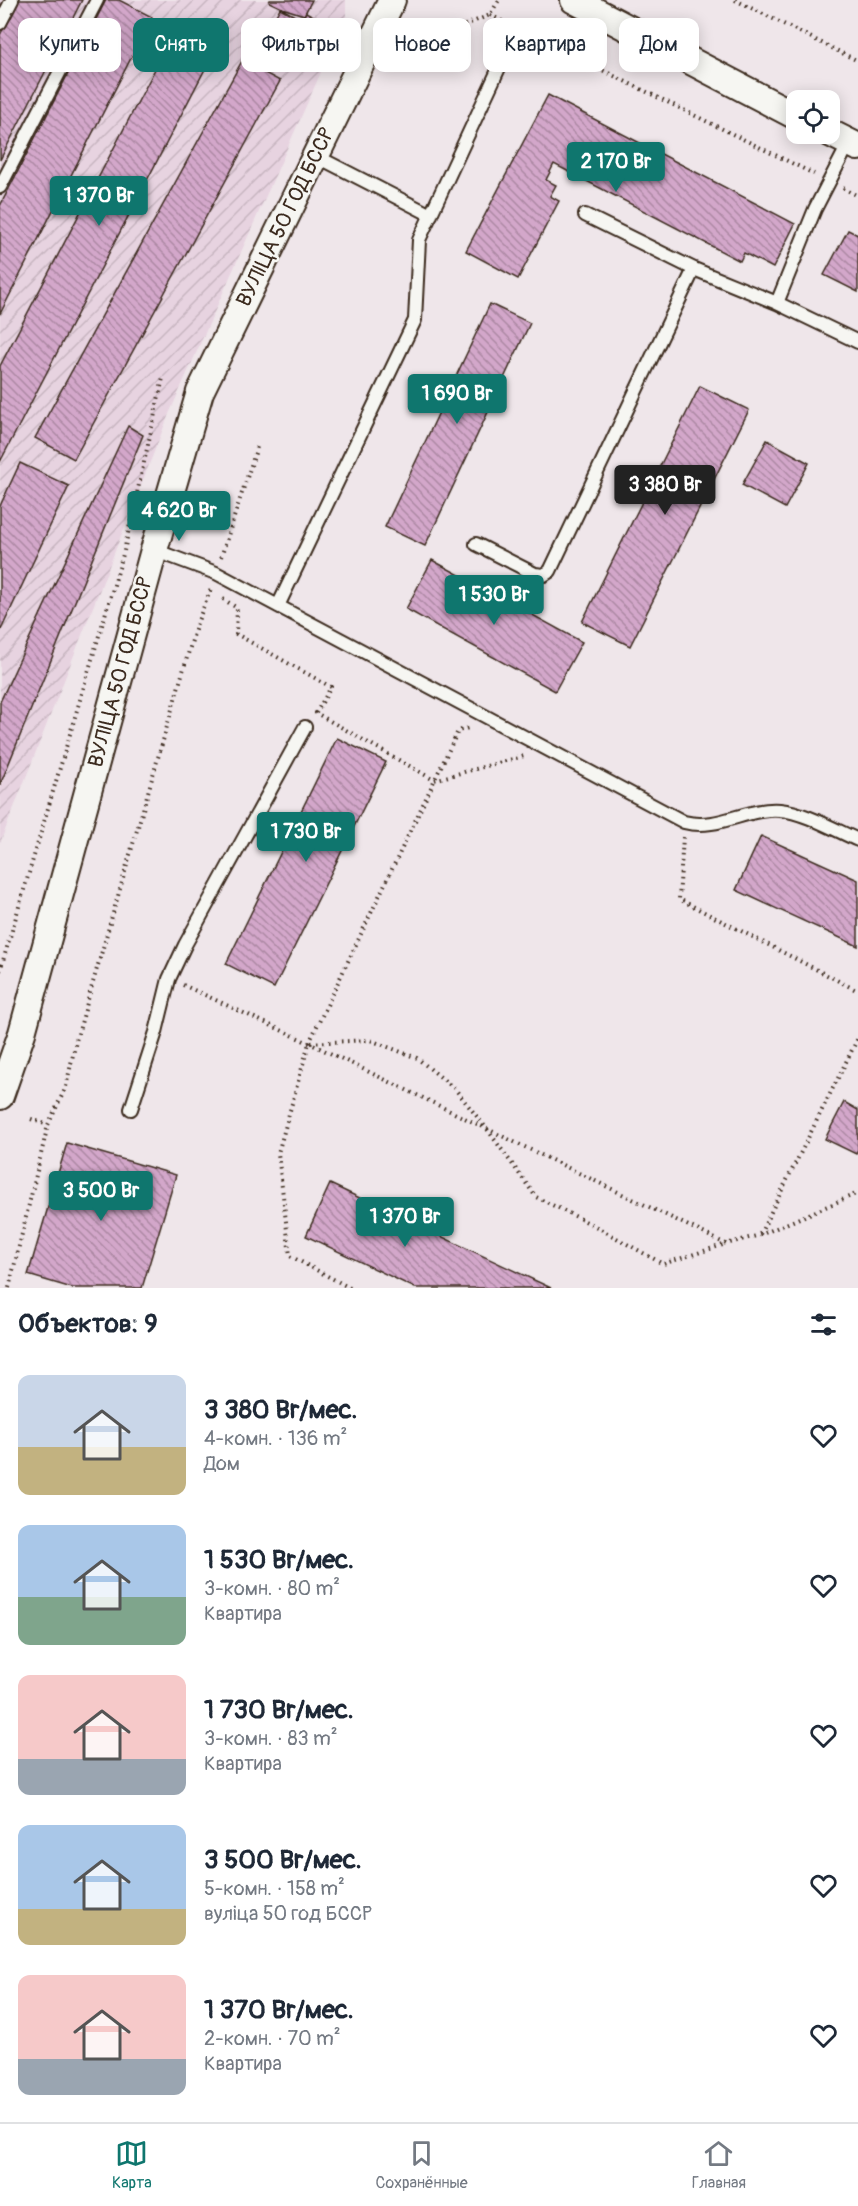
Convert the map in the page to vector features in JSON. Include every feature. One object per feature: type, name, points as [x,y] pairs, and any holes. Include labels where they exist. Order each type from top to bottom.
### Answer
[{"type":"street","name":"ВУЛІЦА 50 ГОД БССР","points":[[0,1096],[22,1033],[154,550],[200,392],[392,0]]},
{"type":"street","points":[[574,0],[786,111]]},
{"type":"lane","points":[[0,23],[12,0]]},
{"type":"lane","points":[[0,187],[97,0]]},
{"type":"lane","points":[[278,606],[415,320],[419,240],[497,72]]},
{"type":"lane","points":[[777,303],[815,209],[830,182],[845,141]]},
{"type":"lane","points":[[316,156],[431,214]]},
{"type":"lane","points":[[585,215],[694,268],[777,303],[858,342]]},
{"type":"lane","points":[[476,544],[536,574],[544,575],[550,571],[694,268]]},
{"type":"lane","points":[[154,550],[216,573],[684,822],[697,825],[712,824],[778,810],[792,812],[858,840]]},
{"type":"lane","points":[[131,1109],[156,1032],[169,978],[304,728]]},
{"type":"path","points":[[471,23],[490,15],[498,0]]},
{"type":"path","points":[[735,0],[858,61]]},
{"type":"path","points":[[490,15],[858,196]]},
{"type":"path","points":[[0,971],[124,551],[163,378]]},
{"type":"path","points":[[9,1288],[48,1125],[66,1087],[76,1041],[190,645],[258,444]]},
{"type":"path","points":[[210,590],[237,608],[236,634],[331,687],[316,713],[434,780],[524,757],[518,751]]},
{"type":"path","points":[[350,1288],[290,1256],[278,1153],[281,1137],[309,1043],[458,731],[475,726]]},
{"type":"path","points":[[684,822],[679,898],[858,991]]},
{"type":"path","points":[[169,978],[726,1244]]},
{"type":"path","points":[[760,1235],[858,1038]]},
{"type":"path","points":[[309,1043],[370,1040],[417,1058],[455,1089],[536,1197],[595,1226],[663,1264],[760,1235],[858,1193]]},
{"type":"path","points":[[31,1119],[48,1125]]},
{"type":"shaded area","points":[[0,0],[346,0],[345,18],[241,18],[241,72],[321,72],[169,414],[0,843]]},
{"type":"building","points":[[18,0],[82,0],[73,18],[18,18],[18,72],[45,72],[0,160],[0,35]]},
{"type":"building","points":[[106,0],[119,0],[152,17],[133,18],[133,54],[0,314],[0,206],[69,72],[121,72],[121,18],[97,18]]},
{"type":"building","points":[[270,0],[312,0],[304,15],[282,8],[269,2]]},
{"type":"building","points":[[280,8],[298,18],[275,18]]},
{"type":"building","points":[[306,12],[317,18],[303,18]]},
{"type":"building","points":[[241,63],[241,72],[263,72],[280,81],[74,459],[35,438]]},
{"type":"building","points":[[154,72],[203,72],[0,462],[0,366]]},
{"type":"building","points":[[548,95],[795,224],[773,268],[744,253],[740,261],[554,164],[546,180],[556,185],[550,196],[559,201],[518,279],[466,251]]},
{"type":"building","points":[[848,230],[858,235],[858,292],[824,275]]},
{"type":"building","points":[[490,304],[530,323],[425,546],[385,527]]},
{"type":"building","points":[[700,386],[749,410],[630,646],[582,622]]},
{"type":"building","points":[[128,426],[143,435],[0,785],[0,702]]},
{"type":"building","points":[[767,440],[809,463],[785,508],[742,485]]},
{"type":"building","points":[[20,463],[69,486],[0,632],[0,506]]},
{"type":"building","points":[[432,560],[582,642],[555,691],[406,609]]},
{"type":"building","points":[[337,738],[386,762],[274,988],[226,964]]},
{"type":"building","points":[[761,836],[858,880],[858,946],[736,890]]},
{"type":"building","points":[[844,1102],[858,1110],[856,1154],[825,1139]]},
{"type":"building","points":[[67,1143],[176,1175],[142,1288],[72,1288],[28,1275]]},
{"type":"building","points":[[330,1184],[551,1288],[415,1288],[306,1236]]}]
